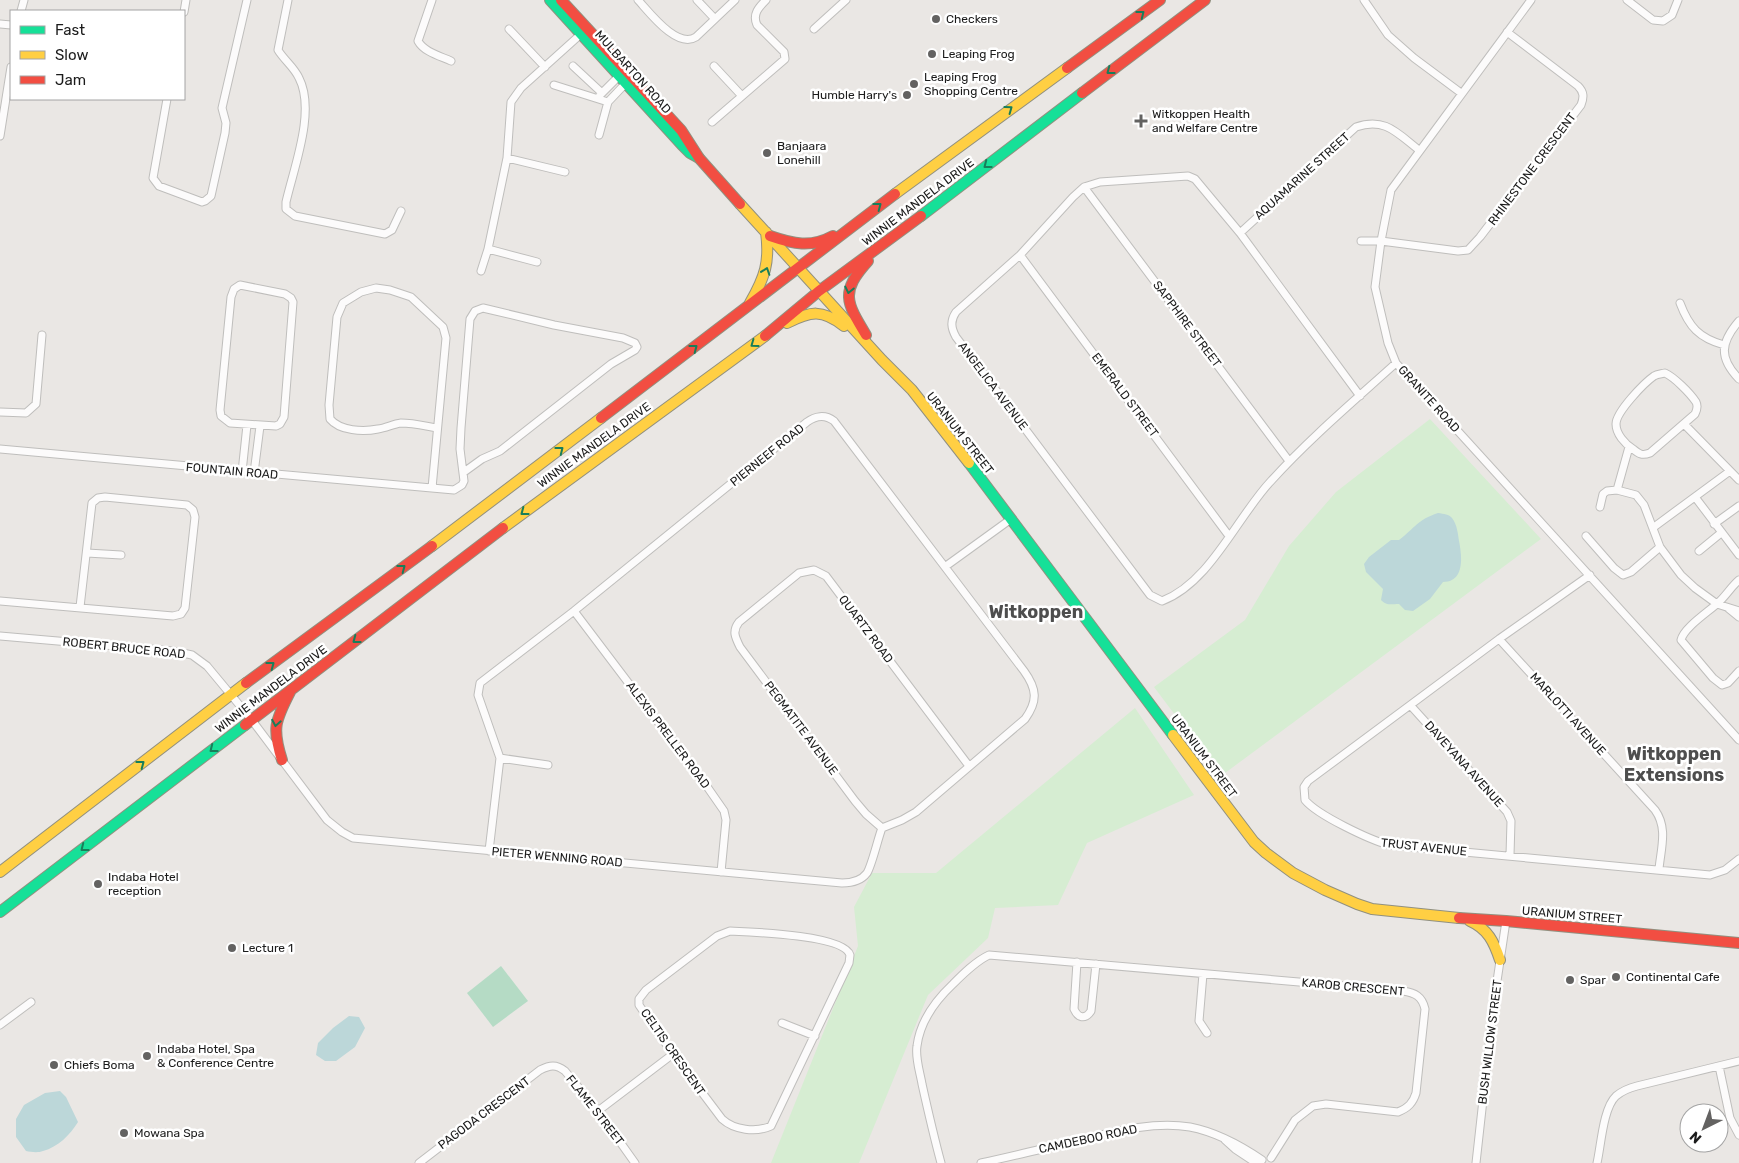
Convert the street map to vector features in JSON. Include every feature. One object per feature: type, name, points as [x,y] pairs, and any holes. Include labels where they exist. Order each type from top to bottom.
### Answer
[{"type":"main road","name":"MULBARTON ROAD","points":[[550,0],[682,145],[699,158]]},
{"type":"main road","name":"MULBARTON ROAD","points":[[561,0],[681,130],[699,158],[819,291]]},
{"type":"main road","name":"WINNIE MANDELA DRIVE","points":[[0,872],[232,694],[529,474],[859,220],[1008,108],[1160,0]]},
{"type":"main road","name":"WINNIE MANDELA DRIVE","points":[[0,912],[291,688],[553,490],[770,332],[819,291],[890,240],[1033,129],[1205,0]]},
{"type":"main road","points":[[749,306],[768,266],[768,234],[792,244],[812,244],[826,240],[859,220]]},
{"type":"main road","points":[[882,360],[854,317],[849,306],[848,291],[852,280],[890,240]]},
{"type":"main road","name":"URANIUM STREET","points":[[819,291],[871,349],[912,390],[946,432],[1190,760],[1259,848],[1290,870],[1357,905],[1382,911],[1739,943]]},
{"type":"main road","points":[[770,332],[808,313],[822,312],[836,319],[871,349]]},
{"type":"main road","points":[[282,760],[276,740],[276,718],[291,688]]},
{"type":"main road","points":[[1464,919],[1477,924],[1491,934],[1500,960]]},
{"type":"street","points":[[167,100],[153,178],[159,186],[202,202],[205,201],[210,196],[225,133],[226,123],[222,108],[247,0]]},
{"type":"street","points":[[288,0],[277,46],[278,50],[299,76],[304,91],[306,109],[305,124],[286,202],[286,209],[295,216],[385,234],[392,230],[401,210]]},
{"type":"street","points":[[432,0],[418,40],[421,46],[427,50],[451,61]]},
{"type":"street","points":[[638,0],[671,33],[681,39],[690,40],[735,0]]},
{"type":"street","points":[[697,0],[715,19]]},
{"type":"street","points":[[712,122],[784,62],[786,57],[784,52],[755,21],[755,14],[766,0]]},
{"type":"street","points":[[814,29],[846,0]]},
{"type":"street","points":[[1364,0],[1388,35],[1414,58],[1461,94]]},
{"type":"street","name":"GRANITE ROAD","points":[[1530,0],[1391,190],[1375,281],[1376,297],[1388,343],[1396,363],[1739,740]]},
{"type":"street","points":[[1627,0],[1653,20],[1663,21],[1672,15],[1678,0]]},
{"type":"street","points":[[509,29],[545,67]]},
{"type":"street","name":"RHINESTONE CRESCENT","points":[[1381,241],[1458,251],[1468,250],[1581,105],[1583,95],[1582,90],[1578,86],[1507,32]]},
{"type":"street","points":[[482,271],[507,158],[511,102],[521,88],[581,34]]},
{"type":"street","points":[[573,66],[599,96],[608,102]]},
{"type":"street","points":[[714,66],[742,96]]},
{"type":"street","points":[[0,136],[10,72]]},
{"type":"street","points":[[599,96],[622,79]]},
{"type":"street","points":[[600,135],[608,102],[622,79]]},
{"type":"street","points":[[554,85],[599,96]]},
{"type":"street","name":"AQUAMARINE STREET","points":[[1240,233],[1356,127],[1364,124],[1382,124],[1419,150]]},
{"type":"street","points":[[507,158],[565,172]]},
{"type":"street","points":[[1084,187],[1100,182],[1188,176],[1194,178],[1240,233],[1360,396]]},
{"type":"street","name":"ANGELICA AVENUE","points":[[1084,187],[1020,256],[956,312],[951,324],[956,337],[1154,599],[1166,600],[1190,584],[1217,554],[1257,497],[1289,461],[1396,363]]},
{"type":"street","name":"SAPPHIRE STREET","points":[[1084,187],[1289,461]]},
{"type":"street","points":[[1360,241],[1381,241]]},
{"type":"street","points":[[488,249],[537,262]]},
{"type":"street","name":"EMERALD STREET","points":[[1020,256],[1229,536]]},
{"type":"street","points":[[240,285],[285,294],[293,302],[284,417],[280,424],[276,426],[247,425],[226,421],[221,416],[220,410],[231,297],[234,289],[240,285]]},
{"type":"street","points":[[432,488],[446,338],[443,327],[411,297],[390,290],[369,289],[344,302],[337,316],[329,405],[330,419],[338,426],[363,430],[377,430],[403,423],[437,428]]},
{"type":"street","points":[[1680,303],[1688,322],[1696,331],[1714,342],[1724,345]]},
{"type":"street","points":[[483,308],[554,325],[623,338],[635,344],[637,347],[635,350],[611,364],[500,451],[482,459],[464,472],[460,450],[461,428],[470,319],[475,311],[483,308]]},
{"type":"street","points":[[1739,322],[1728,335],[1724,345],[1728,367],[1739,379]]},
{"type":"street","points":[[0,412],[26,413],[36,404],[42,335]]},
{"type":"street","points":[[1665,373],[1672,376],[1696,402],[1695,414],[1647,454],[1639,454],[1629,446],[1616,429],[1617,417],[1642,387],[1654,376],[1665,373]]},
{"type":"street","name":"PIERNEEF ROAD","points":[[489,851],[500,758],[478,695],[480,683],[574,611],[806,422],[821,416],[834,421],[946,566],[1024,671],[1034,689],[1034,705],[1025,719],[908,817],[882,828]]},
{"type":"street","points":[[1684,424],[1739,480]]},
{"type":"street","points":[[242,472],[247,425]]},
{"type":"street","points":[[254,473],[260,426]]},
{"type":"street","points":[[1616,490],[1629,446]]},
{"type":"street","name":"FOUNTAIN ROAD","points":[[0,450],[454,490],[462,485],[464,472]]},
{"type":"street","points":[[1654,527],[1730,471]]},
{"type":"street","points":[[1600,507],[1605,492],[1616,490],[1631,492],[1640,499],[1654,527],[1660,546],[1681,575],[1717,604],[1739,611]]},
{"type":"street","points":[[0,600],[173,616],[180,614],[185,608],[195,517],[193,510],[187,505],[101,497],[92,504],[80,607]]},
{"type":"street","points":[[1695,497],[1739,555]]},
{"type":"street","points":[[1714,524],[1739,506]]},
{"type":"street","points":[[946,566],[1011,519]]},
{"type":"street","points":[[1699,551],[1721,533]]},
{"type":"street","points":[[1586,536],[1614,568],[1623,575],[1631,572],[1660,546]]},
{"type":"street","points":[[87,553],[121,555]]},
{"type":"street","name":"QUARTZ ROAD","points":[[739,622],[799,573],[814,570],[826,576],[969,766]]},
{"type":"street","name":"TRUST AVENUE","points":[[1590,575],[1499,639],[1308,781],[1304,787],[1305,800],[1316,809],[1365,837],[1389,845],[1710,875],[1725,870],[1739,859]]},
{"type":"street","points":[[1739,580],[1717,604],[1681,637],[1681,640],[1713,678],[1722,685],[1728,683],[1739,670]]},
{"type":"street","points":[[1726,606],[1739,617]]},
{"type":"street","name":"ALEXIS PRELLER ROAD","points":[[574,611],[708,788],[724,812],[726,820],[721,872]]},
{"type":"street","name":"PEGMATITE AVENUE","points":[[739,622],[734,635],[740,647],[855,801],[882,828]]},
{"type":"street","name":"ROBERT BRUCE ROAD","points":[[0,636],[172,651],[192,655],[207,666],[252,719]]},
{"type":"street","name":"MARLOTTI AVENUE","points":[[1499,639],[1655,810],[1663,829],[1659,869]]},
{"type":"street","name":"DAVEYANA AVENUE","points":[[1411,706],[1507,812],[1511,821],[1510,855]]},
{"type":"street","name":"PIETER WENNING ROAD","points":[[252,719],[327,820],[348,836],[360,839],[852,883],[867,873],[882,828]]},
{"type":"street","points":[[500,758],[548,765]]},
{"type":"street","name":"BUSH WILLOW STREET","points":[[1476,1163],[1506,921]]},
{"type":"street","name":"CELTIS CRESCENT","points":[[730,931],[814,938],[840,945],[849,951],[850,955],[849,963],[815,1036],[771,1126],[764,1129],[742,1129],[727,1124],[719,1115],[639,1005],[639,999],[646,990],[717,936],[730,931]]},
{"type":"street","name":"KAROB CRESCENT","points":[[942,1163],[931,1125],[916,1048],[921,1030],[939,997],[972,967],[989,956],[1403,991],[1417,995],[1426,1009],[1416,1093],[1412,1103],[1404,1110],[1398,1112],[1326,1104],[1313,1106],[1295,1120],[1272,1161]]},
{"type":"street","points":[[1077,962],[1074,1009],[1079,1016],[1083,1017],[1088,1016],[1091,1011],[1096,964]]},
{"type":"street","points":[[1203,974],[1199,1020],[1208,1033]]},
{"type":"street","points":[[0,1025],[31,1002]]},
{"type":"street","points":[[782,1023],[815,1036]]},
{"type":"street","points":[[598,1111],[673,1054]]},
{"type":"street","points":[[1597,1163],[1608,1108],[1615,1097],[1623,1091],[1739,1062]]},
{"type":"street","name":"FLAME STREET","points":[[550,1066],[565,1071],[598,1111],[635,1163]]},
{"type":"street","name":"PAGODA CRESCENT","points":[[419,1163],[540,1070],[550,1066]]},
{"type":"street","points":[[1719,1066],[1730,1118],[1739,1136]]},
{"type":"street","name":"CAMDEBOO ROAD","points":[[981,1163],[1130,1128],[1162,1125],[1192,1128],[1215,1134],[1235,1149],[1259,1162]]},
{"type":"street","points":[[1259,1162],[1265,1158],[1272,1161]]},
{"type":"green space","points":[[1430,419],[1541,539],[1221,776],[1154,687],[1245,620],[1289,546],[1336,492]]},
{"type":"green space","points":[[1135,708],[1194,795],[1087,843],[1058,905],[995,908],[988,938],[928,995],[859,1163],[771,1163],[858,946],[854,907],[872,873],[936,873]]},
{"type":"green space","points":[[501,966],[528,1001],[493,1027],[467,993]]},
{"type":"water","points":[[1438,513],[1446,514],[1454,520],[1461,554],[1459,573],[1450,581],[1443,582],[1430,599],[1413,611],[1405,610],[1399,604],[1385,603],[1381,600],[1383,589],[1366,572],[1364,564],[1369,557],[1391,540],[1399,540],[1421,521]]},
{"type":"water","points":[[349,1016],[359,1017],[365,1028],[355,1047],[336,1061],[325,1061],[316,1055],[318,1043]]},
{"type":"water","points":[[60,1091],[66,1097],[78,1122],[67,1136],[54,1147],[39,1152],[26,1151],[16,1137],[16,1119],[24,1105],[45,1093]]},
{"type":"traffic: fast","points":[[550,0],[682,145],[699,158]]},
{"type":"traffic: fast","points":[[921,216],[1082,93]]},
{"type":"traffic: fast","points":[[969,463],[1173,735]]},
{"type":"traffic: fast","points":[[0,912],[245,725]]},
{"type":"traffic: slow","points":[[895,194],[1067,68]]},
{"type":"traffic: slow","points":[[740,204],[882,360],[912,390],[969,463]]},
{"type":"traffic: slow","points":[[750,303],[763,277],[767,261],[766,232]]},
{"type":"traffic: slow","points":[[787,323],[810,314],[823,314],[844,326]]},
{"type":"traffic: slow","points":[[503,528],[765,336]]},
{"type":"traffic: slow","points":[[432,546],[601,418]]},
{"type":"traffic: slow","points":[[0,872],[246,683]]},
{"type":"traffic: slow","points":[[1173,735],[1254,842],[1293,873],[1325,890],[1372,909],[1459,918]]},
{"type":"traffic: slow","points":[[1470,921],[1490,937],[1500,960]]},
{"type":"traffic: jam","points":[[561,0],[681,130],[699,158],[740,204]]},
{"type":"traffic: jam","points":[[1067,68],[1160,0]]},
{"type":"traffic: jam","points":[[1082,93],[1205,0]]},
{"type":"traffic: jam","points":[[601,418],[895,194]]},
{"type":"traffic: jam","points":[[765,336],[819,291],[921,216]]},
{"type":"traffic: jam","points":[[770,236],[794,243],[817,242],[833,236]]},
{"type":"traffic: jam","points":[[866,335],[854,314],[849,297],[853,281],[868,261]]},
{"type":"traffic: jam","points":[[245,725],[503,528]]},
{"type":"traffic: jam","points":[[246,683],[432,546]]},
{"type":"traffic: jam","points":[[282,760],[276,733],[278,718],[290,692]]},
{"type":"traffic: jam","points":[[1459,918],[1739,943]]},
{"type":"place","name":"Checkers","points":[[936,19]]},
{"type":"place","name":"Leaping Frog","points":[[932,54]]},
{"type":"place","name":"Leaping Frog Shopping Centre","points":[[914,84]]},
{"type":"place","name":"Humble Harry's","points":[[907,95]]},
{"type":"place","name":"Witkoppen Health and Welfare Centre","points":[[1141,121]]},
{"type":"place","name":"Banjaara Lonehill","points":[[767,153]]},
{"type":"place","name":"Indaba Hotel reception","points":[[98,884]]},
{"type":"place","name":"Lecture 1","points":[[232,948]]},
{"type":"place","name":"Continental Cafe","points":[[1616,977]]},
{"type":"place","name":"Spar","points":[[1570,980]]},
{"type":"place","name":"Indaba Hotel, Spa & Conference Centre","points":[[147,1056]]},
{"type":"place","name":"Chiefs Boma","points":[[54,1065]]},
{"type":"place","name":"Mowana Spa","points":[[124,1133]]},
{"type":"district","name":"Witkoppen","points":[[1036,612]]},
{"type":"district","name":"Witkoppen Extensions","points":[[1674,764]]}]
